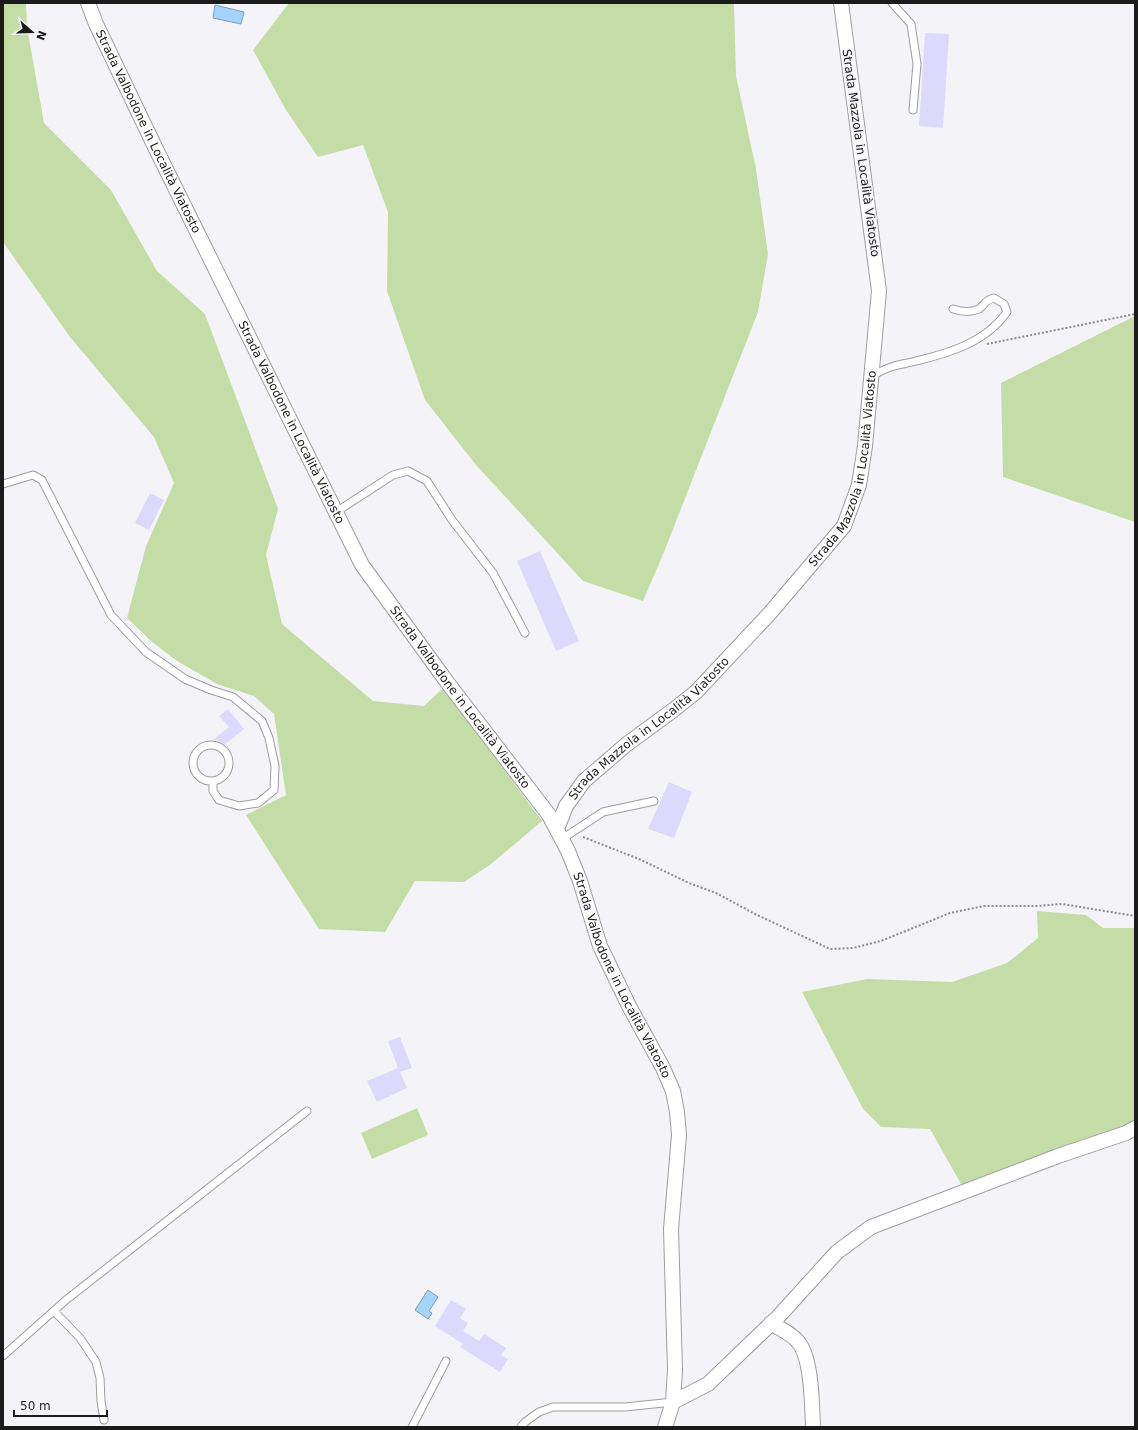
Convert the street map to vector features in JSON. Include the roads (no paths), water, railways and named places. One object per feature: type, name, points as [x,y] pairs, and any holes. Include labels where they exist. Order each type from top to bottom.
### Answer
[{"type":"street","name":"Strada Valbodone in Località Viatosto","points":[[88,3],[96,24],[151,140],[362,565],[447,682],[563,834],[580,881],[600,946],[610,970],[663,1068],[673,1091],[679,1134],[671,1229],[675,1370],[673,1402],[665,1427]]},
{"type":"street","name":"Strada Mazzola in Località Viatosto","points":[[563,834],[566,806],[584,780],[627,744],[696,692],[770,613],[844,526],[859,485],[866,446],[879,291],[841,3]]},
{"type":"street","points":[[673,1402],[708,1384],[771,1324],[838,1252],[871,1227],[1058,1156],[1126,1133],[1135,1128]]},
{"type":"street","points":[[771,1324],[790,1335],[798,1342],[804,1351],[811,1390],[813,1427]]},
{"type":"lane","points":[[892,3],[911,24],[917,64],[913,110]]},
{"type":"lane","points":[[872,376],[894,366],[950,352],[964,346],[984,335],[1000,321],[1007,312],[1004,304],[994,298],[986,300],[980,308],[972,311],[963,312],[953,309]]},
{"type":"lane","points":[[336,512],[393,475],[408,470],[426,481],[452,520],[493,573],[525,633]]},
{"type":"lane","points":[[3,484],[33,475],[42,480],[111,615],[146,652],[185,678],[211,690],[233,697],[262,721],[269,738],[275,766],[274,790],[258,802],[239,806],[219,800],[213,790],[213,782]]},
{"type":"lane","points":[[215,745],[226,752],[229,764],[224,776],[213,782],[200,779],[193,768],[194,756],[202,746],[215,745]]},
{"type":"lane","points":[[563,834],[603,812],[654,801]]},
{"type":"lane","points":[[3,1356],[72,1295],[307,1111]]},
{"type":"lane","points":[[54,1311],[80,1338],[96,1362],[100,1378],[104,1420]]},
{"type":"lane","points":[[412,1427],[446,1361]]},
{"type":"lane","points":[[521,1427],[525,1422],[539,1412],[553,1407],[625,1407],[673,1402]]},
{"type":"water","points":[[215,5],[244,12],[241,24],[213,18]]},
{"type":"water","points":[[428,1290],[438,1297],[429,1311],[432,1313],[428,1319],[415,1310]]}]
